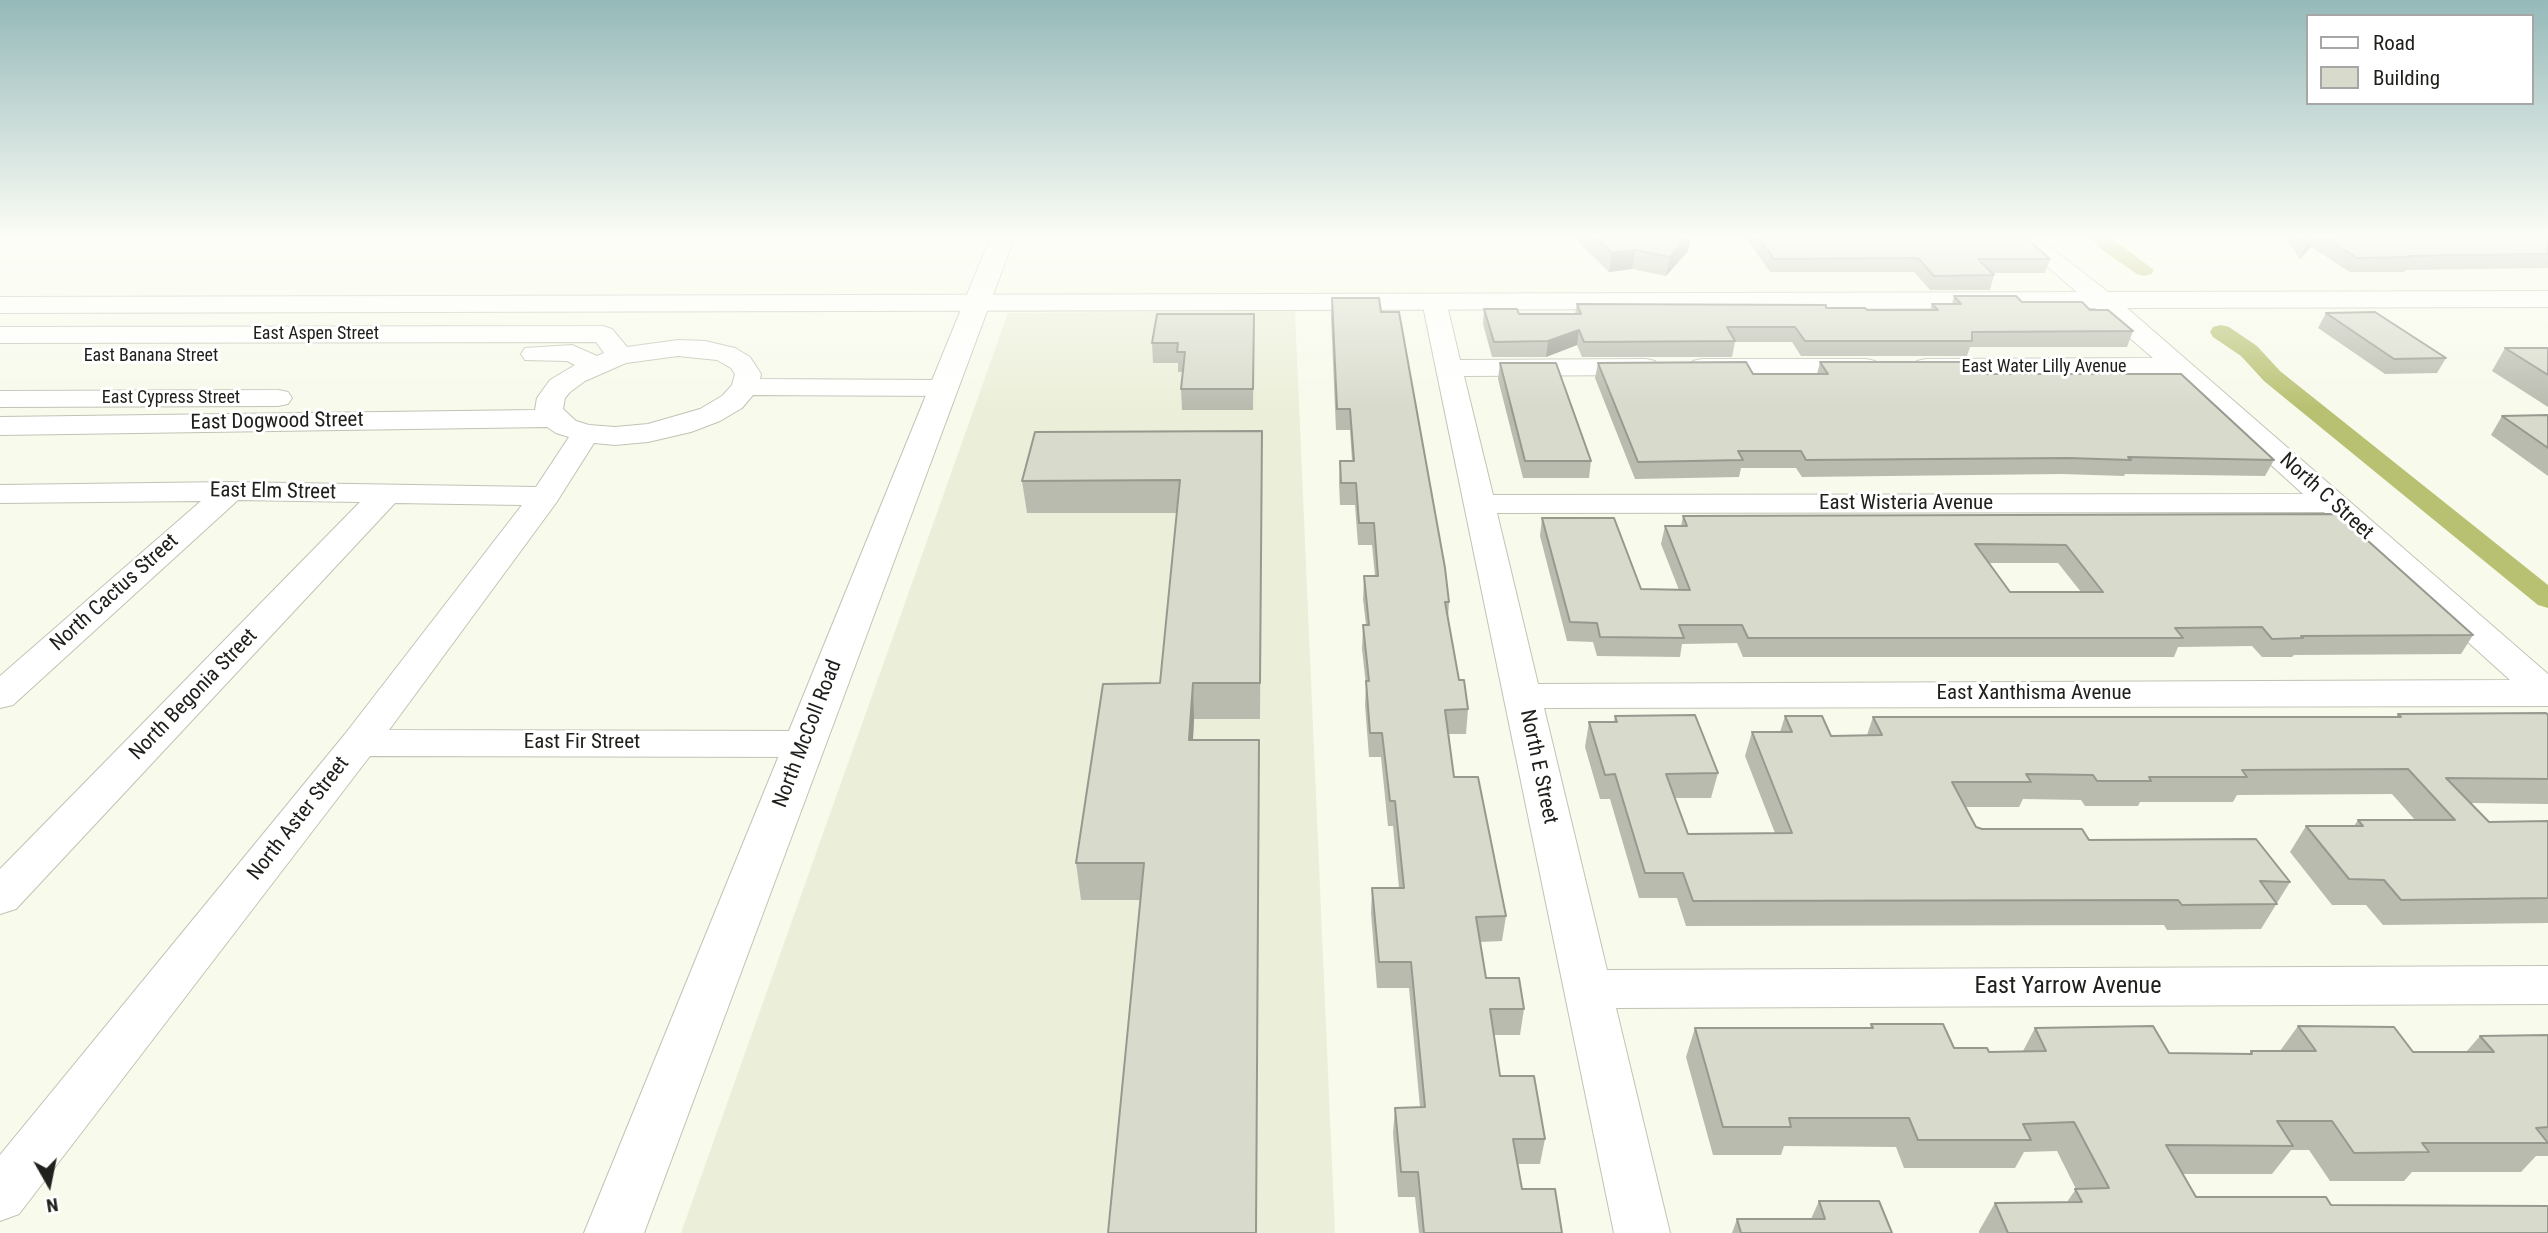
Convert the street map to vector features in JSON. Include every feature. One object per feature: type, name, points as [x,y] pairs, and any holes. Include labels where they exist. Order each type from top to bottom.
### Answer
[{"type":"street","name":"North McColl Road","points":[[614,1233],[980,294]]},
{"type":"street","name":"North C Street","points":[[2095,294],[2547,693]]},
{"type":"street","points":[[0,304],[2548,299]]},
{"type":"street","name":"North E Street","points":[[1434,301],[1642,1233]]},
{"type":"street","name":"East Aspen Street","points":[[0,335],[603,334],[607,360]]},
{"type":"street","points":[[563,416],[615,436],[681,426],[710,415],[732,402],[745,387],[748,374],[741,363],[726,354],[678,348],[607,360]]},
{"type":"street","name":"East Banana Street","points":[[0,359],[572,353],[607,360]]},
{"type":"street","name":"North Aster Street","points":[[0,1196],[359,743],[545,496],[563,416],[567,380],[607,360]]},
{"type":"street","name":"East Water Lilly Avenue","points":[[1449,368],[2178,366]]},
{"type":"street","points":[[745,387],[942,388]]},
{"type":"street","name":"East Cypress Street","points":[[0,399],[563,416]]},
{"type":"street","name":"East Dogwood Street","points":[[0,426],[563,416]]},
{"type":"street","name":"East Elm Street","points":[[0,494],[230,491],[545,496]]},
{"type":"street","name":"North Cactus Street","points":[[0,696],[230,491]]},
{"type":"street","name":"North Begonia Street","points":[[0,897],[387,494]]},
{"type":"street","name":"East Wisteria Avenue","points":[[1480,504],[2332,503]]},
{"type":"street","name":"East Xanthisma Avenue","points":[[1523,696],[2547,693]]},
{"type":"street","name":"East Fir Street","points":[[359,743],[804,744]]},
{"type":"street","name":"East Yarrow Avenue","points":[[1587,989],[2548,985]]},
{"type":"shaded area","points":[[1295,311],[1335,1233],[681,1233],[1008,313]]},
{"type":"building","points":[[1954,296],[2016,296],[2022,302],[2082,302],[2090,310],[2108,310],[2133,331],[1972,332],[1972,341],[1805,341],[1795,327],[1727,327],[1735,341],[1584,342],[1579,330],[1548,341],[1494,342],[1484,309],[1517,309],[1519,314],[1581,314],[1577,304],[1826,305],[1826,308],[1867,310],[1938,310],[1932,304],[1961,304]]},
{"type":"building","points":[[1332,298],[1379,298],[1381,312],[1399,312],[1445,568],[1449,602],[1445,602],[1459,680],[1464,680],[1468,709],[1445,710],[1454,777],[1478,777],[1506,916],[1476,917],[1486,978],[1519,978],[1524,1009],[1490,1009],[1500,1076],[1534,1076],[1545,1139],[1513,1139],[1522,1189],[1555,1189],[1562,1233],[1424,1233],[1418,1172],[1401,1172],[1395,1108],[1425,1107],[1411,962],[1379,962],[1372,888],[1404,888],[1395,801],[1390,801],[1382,733],[1370,733],[1366,681],[1369,681],[1363,625],[1369,625],[1364,576],[1378,576],[1374,523],[1359,523],[1356,483],[1341,483],[1340,461],[1354,461],[1350,409],[1337,409]]},
{"type":"building","points":[[2375,312],[2446,358],[2394,359],[2326,313]]},
{"type":"building","points":[[1157,314],[1254,314],[1253,389],[1181,389],[1185,352],[1177,352],[1178,343],[1152,343]]},
{"type":"building","points":[[2505,348],[2548,348],[2548,375]]},
{"type":"building","points":[[1746,362],[1753,374],[1828,374],[1820,362],[1972,362],[1972,374],[2181,374],[2274,460],[2128,457],[2131,460],[1806,460],[1801,451],[1738,451],[1743,460],[1638,462],[1598,363]]},
{"type":"building","points":[[1500,363],[1556,363],[1591,461],[1525,461]]},
{"type":"building","points":[[2548,415],[2548,448],[2502,416]]},
{"type":"building","points":[[1262,431],[1260,683],[1193,683],[1189,740],[1259,740],[1256,1233],[1108,1233],[1144,863],[1076,863],[1103,684],[1160,683],[1180,480],[1022,481],[1035,432]]},
{"type":"building","points":[[2338,514],[2473,635],[2301,636],[2303,638],[2272,639],[2262,627],[2175,628],[2183,638],[1748,638],[1742,625],[1679,625],[1684,638],[1600,637],[1597,623],[1570,622],[1542,518],[1614,518],[1641,589],[1690,590],[1665,526],[1687,526],[1683,516]],"holes":[[[1975,544],[2066,545],[2103,592],[2010,592]]]},
{"type":"building","points":[[2546,713],[2548,779],[2446,778],[2489,822],[2548,821],[2548,898],[2401,900],[2384,880],[2349,879],[2306,826],[2363,826],[2358,820],[2455,820],[2408,769],[2242,770],[2247,777],[2149,777],[2151,781],[2097,781],[2093,775],[2026,774],[2031,782],[1952,782],[1976,827],[1982,829],[2082,829],[2089,840],[2256,839],[2290,882],[2260,881],[2277,904],[2182,905],[2178,900],[1693,901],[1683,873],[1645,873],[1615,774],[1605,775],[1589,722],[1617,722],[1615,716],[1695,715],[1718,773],[1666,774],[1688,834],[1792,833],[1752,732],[1792,732],[1785,716],[1822,716],[1831,736],[1882,735],[1873,717],[2401,717],[2398,714]]},
{"type":"building","points":[[1871,1024],[1943,1024],[1954,1048],[1987,1048],[1989,1052],[2046,1051],[2035,1028],[2153,1026],[2169,1053],[2252,1054],[2251,1051],[2316,1051],[2298,1026],[2394,1027],[2413,1052],[2494,1052],[2480,1036],[2548,1035],[2548,1127],[2536,1128],[2548,1143],[2422,1143],[2429,1152],[2354,1153],[2332,1121],[2277,1121],[2293,1146],[2166,1145],[2196,1197],[2326,1197],[2331,1205],[2548,1206],[2548,1233],[2008,1233],[1995,1203],[2082,1202],[2075,1189],[2109,1188],[2074,1122],[2023,1124],[2031,1140],[1918,1140],[1909,1118],[1789,1118],[1791,1127],[1723,1127],[1695,1028],[1873,1028]]},
{"type":"building","points":[[1819,1201],[1879,1201],[1892,1233],[1741,1233],[1737,1219],[1825,1219]]},
{"type":"waterway","points":[[2221,332],[2249,351],[2272,376],[2548,599]]}]
